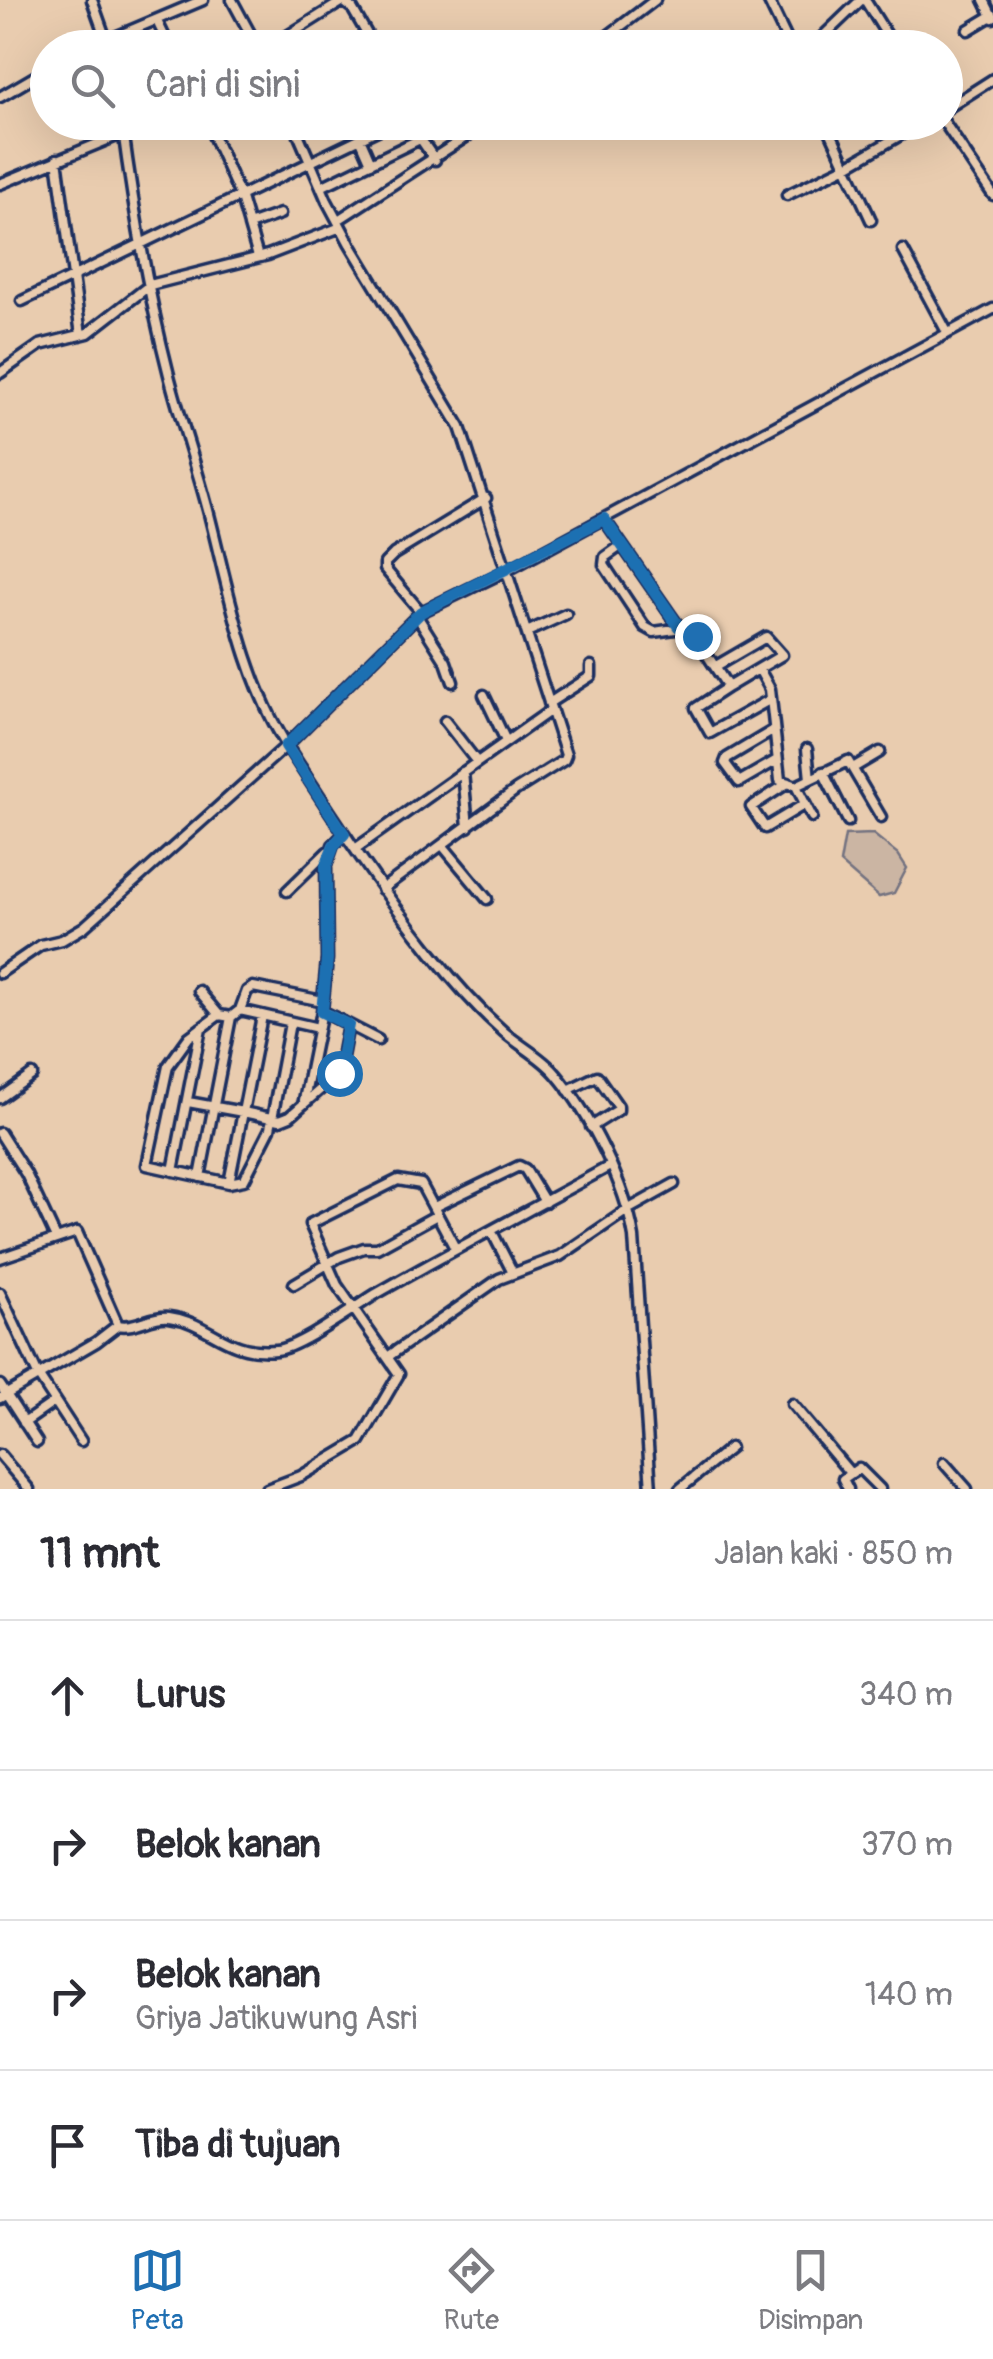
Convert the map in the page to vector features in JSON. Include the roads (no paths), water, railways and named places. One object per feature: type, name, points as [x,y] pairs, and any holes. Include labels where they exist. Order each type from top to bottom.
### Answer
[{"type":"street","points":[[92,0],[103,30]]},
{"type":"street","points":[[136,30],[202,0]]},
{"type":"street","points":[[232,0],[246,30]]},
{"type":"street","points":[[616,30],[655,0]]},
{"type":"street","points":[[768,0],[782,30]]},
{"type":"street","points":[[830,30],[863,0],[884,30]]},
{"type":"street","points":[[968,30],[993,16],[984,0]]},
{"type":"street","points":[[297,30],[343,1],[352,8],[365,30]]},
{"type":"street","points":[[156,21],[161,30]]},
{"type":"street","points":[[0,97],[30,80]]},
{"type":"street","points":[[963,99],[993,80]]},
{"type":"street","points":[[0,184],[97,140]]},
{"type":"street","points":[[125,140],[168,375],[251,666],[286,746],[382,889],[468,996],[507,1035],[555,1073],[568,1090],[629,1209],[652,1489]]},
{"type":"street","points":[[215,140],[241,198],[258,258]]},
{"type":"street","points":[[301,140],[339,224],[460,428],[486,498],[566,758],[382,889]]},
{"type":"street","points":[[22,301],[356,140]]},
{"type":"street","points":[[361,140],[371,163]]},
{"type":"street","points":[[321,187],[418,140]]},
{"type":"street","points":[[421,140],[434,160]]},
{"type":"street","points":[[0,373],[40,345],[92,330],[150,285],[258,258],[339,224],[463,140]]},
{"type":"street","points":[[835,140],[871,220]]},
{"type":"street","points":[[787,195],[892,140]]},
{"type":"street","points":[[956,140],[993,195]]},
{"type":"street","points":[[57,158],[81,335]]},
{"type":"street","points":[[249,226],[280,214]]},
{"type":"street","points":[[903,250],[947,332]]},
{"type":"street","points":[[0,973],[41,945],[62,940],[84,927],[286,746],[419,614],[993,309]]},
{"type":"street","points":[[453,682],[419,614],[385,568],[385,562],[486,498]]},
{"type":"street","points":[[604,519],[679,627]]},
{"type":"street","points":[[622,544],[605,557],[604,565],[645,627],[654,632],[685,626],[694,631],[728,687]]},
{"type":"street","points":[[527,632],[566,614]]},
{"type":"street","points":[[716,666],[766,637],[782,655],[696,708],[710,733],[771,698]]},
{"type":"street","points":[[355,849],[591,676],[591,666]]},
{"type":"street","points":[[759,668],[770,688],[779,777],[792,784],[812,817]]},
{"type":"street","points":[[484,695],[506,741]]},
{"type":"street","points":[[445,721],[476,762]]},
{"type":"street","points":[[774,730],[727,758],[725,763],[738,782],[777,760]]},
{"type":"street","points":[[807,749],[810,778]]},
{"type":"street","points":[[853,768],[880,752]]},
{"type":"street","points":[[805,804],[765,828],[751,807],[845,760],[881,817]]},
{"type":"street","points":[[463,772],[468,827]]},
{"type":"street","points":[[823,772],[848,821]]},
{"type":"street","points":[[287,891],[344,834]]},
{"type":"street","points":[[304,1100],[322,1012],[327,959],[326,866],[334,845]]},
{"type":"street","points":[[443,846],[488,899]]},
{"type":"street","points":[[200,1177],[231,1017],[240,1010],[249,988],[323,1001]]},
{"type":"street","points":[[199,990],[218,1015],[231,1017]]},
{"type":"street","points":[[240,1010],[318,1028]]},
{"type":"street","points":[[322,1012],[378,1040]]},
{"type":"street","points":[[218,1015],[189,1037],[168,1066],[146,1162],[149,1166],[229,1182],[244,1180],[268,1136],[290,1022]]},
{"type":"street","points":[[229,1182],[262,1016]]},
{"type":"street","points":[[188,1102],[285,1119],[339,1073],[348,1025]]},
{"type":"street","points":[[174,1171],[201,1028]]},
{"type":"street","points":[[0,1098],[32,1075]]},
{"type":"street","points":[[568,1090],[597,1076],[618,1106],[618,1110],[590,1127]]},
{"type":"street","points":[[0,1132],[26,1174],[56,1238]]},
{"type":"street","points":[[294,1284],[358,1249],[377,1248],[435,1211],[519,1166],[526,1169],[545,1202]]},
{"type":"street","points":[[3,1396],[118,1325],[131,1326],[165,1316],[240,1348],[279,1350],[456,1248],[610,1166]]},
{"type":"street","points":[[267,1489],[302,1476],[360,1441],[399,1374],[352,1308],[310,1224],[398,1180],[421,1184],[456,1248]]},
{"type":"street","points":[[388,1356],[513,1272],[552,1260],[674,1184]]},
{"type":"street","points":[[0,1258],[71,1232],[79,1234],[118,1325]]},
{"type":"street","points":[[492,1232],[513,1272]]},
{"type":"street","points":[[0,1293],[38,1376],[80,1440]]},
{"type":"street","points":[[0,1385],[3,1396],[37,1442]]},
{"type":"street","points":[[24,1423],[54,1402]]},
{"type":"street","points":[[792,1404],[850,1473]]},
{"type":"street","points":[[680,1489],[730,1448]]},
{"type":"street","points":[[0,1455],[3,1468],[29,1489]]},
{"type":"street","points":[[944,1463],[968,1489]]},
{"type":"street","points":[[848,1489],[843,1479],[860,1469],[880,1489]]}]
